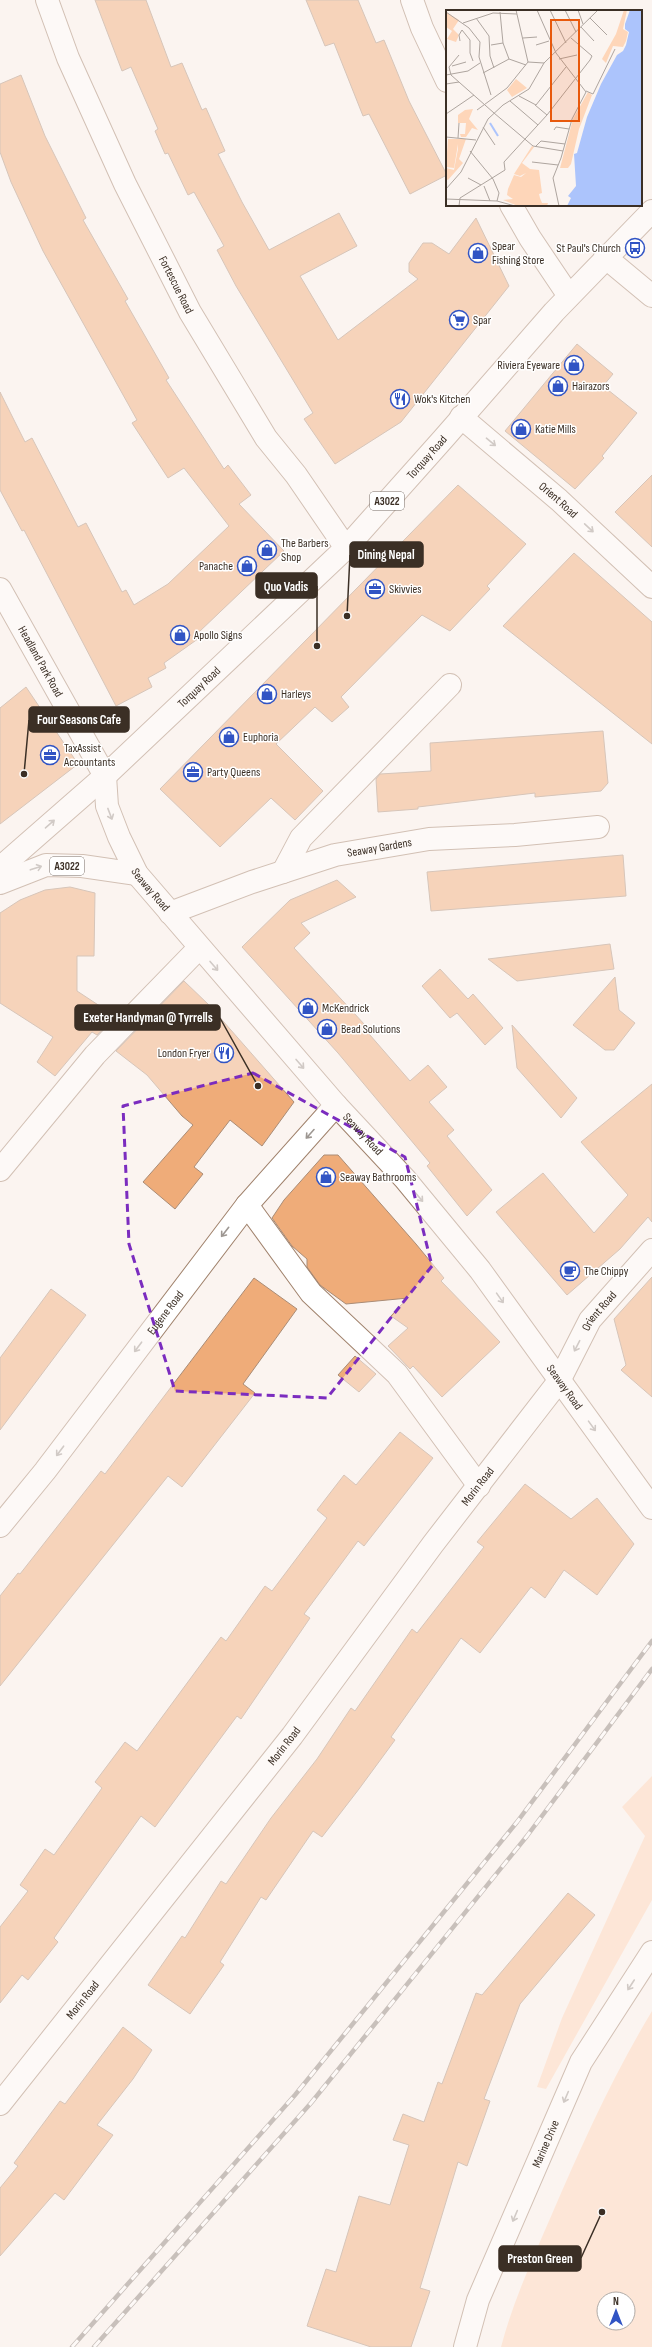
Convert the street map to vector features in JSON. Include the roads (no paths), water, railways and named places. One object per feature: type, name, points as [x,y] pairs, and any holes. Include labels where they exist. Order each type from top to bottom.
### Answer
[{"type":"main road","name":"Fortescue Road","points":[[47,0],[68,58],[125,184],[190,312],[266,438],[296,475],[346,548]]},
{"type":"main road","points":[[412,0],[422,28],[446,79]]},
{"type":"main road","points":[[512,206],[530,238],[569,296]]},
{"type":"main road","name":"Torquay Road","points":[[105,776],[346,548],[569,296],[605,257],[652,211]]},
{"type":"main road","points":[[605,257],[652,296]]},
{"type":"main road","name":"Orient Road","points":[[461,417],[559,500],[652,587]]},
{"type":"main road","name":"Headland Park Road","points":[[0,589],[105,776]]},
{"type":"main road","points":[[283,872],[301,838],[450,685]]},
{"type":"main road","name":"A3022","points":[[0,868],[105,776]]},
{"type":"main road","name":"Seaway Road","points":[[105,776],[106,806],[118,837],[137,874],[198,948],[336,1105],[405,1179],[480,1270],[652,1508]]},
{"type":"main road","name":"Seaway Gardens","points":[[170,913],[283,872],[335,855],[429,839],[515,835],[598,828]]},
{"type":"main road","name":"A3022","points":[[0,882],[46,865],[82,866],[137,874]]},
{"type":"main road","points":[[0,1170],[95,1055],[198,948]]},
{"type":"main road","name":"Eugene Road","points":[[0,1526],[45,1471],[247,1205],[336,1105]]},
{"type":"main road","points":[[247,1205],[311,1292],[397,1374],[479,1486]]},
{"type":"main road","name":"Orient Road","points":[[559,1381],[590,1320],[652,1250]]},
{"type":"main road","name":"Morin Road","points":[[0,2104],[292,1736],[433,1544],[559,1381]]},
{"type":"main road","name":"Marine Drive","points":[[465,2347],[478,2300],[581,2062],[652,1952]]},
{"type":"railway","points":[[72,2347],[295,2095],[517,1822],[652,1641]]},
{"type":"railway","points":[[94,2347],[311,2103],[527,1836],[652,1669]]},
{"type":"place","name":"St Paul's Church","points":[[635,248]]},
{"type":"place","name":"Spear Fishing Store","points":[[478,253]]},
{"type":"place","name":"Spar","points":[[459,320]]},
{"type":"place","name":"Riviera Eyeware","points":[[574,365]]},
{"type":"place","name":"Hairazors","points":[[558,386]]},
{"type":"place","name":"Wok's Kitchen","points":[[400,399]]},
{"type":"place","name":"Katie Mills","points":[[521,429]]},
{"type":"place","name":"The Barbers Shop","points":[[267,550]]},
{"type":"place","name":"Panache","points":[[247,566]]},
{"type":"place","name":"Skivvies","points":[[375,589]]},
{"type":"place","name":"Dining Nepal","points":[[347,616]]},
{"type":"place","name":"Apollo Signs","points":[[180,635]]},
{"type":"place","name":"Quo Vadis","points":[[317,646]]},
{"type":"place","name":"Harleys","points":[[267,694]]},
{"type":"place","name":"Euphoria","points":[[229,737]]},
{"type":"place","name":"TaxAssist Accountants","points":[[50,755]]},
{"type":"place","name":"Party Queens","points":[[193,772]]},
{"type":"place","name":"Four Seasons Cafe","points":[[24,774]]},
{"type":"place","name":"McKendrick","points":[[308,1008]]},
{"type":"place","name":"Bead Solutions","points":[[327,1029]]},
{"type":"place","name":"London Fryer","points":[[224,1053]]},
{"type":"place","name":"Exeter Handyman @ Tyrrells","points":[[258,1086]]},
{"type":"place","name":"Seaway Bathrooms","points":[[326,1177]]},
{"type":"place","name":"The Chippy","points":[[570,1271]]},
{"type":"place","name":"Preston Green","points":[[602,2212]]}]
